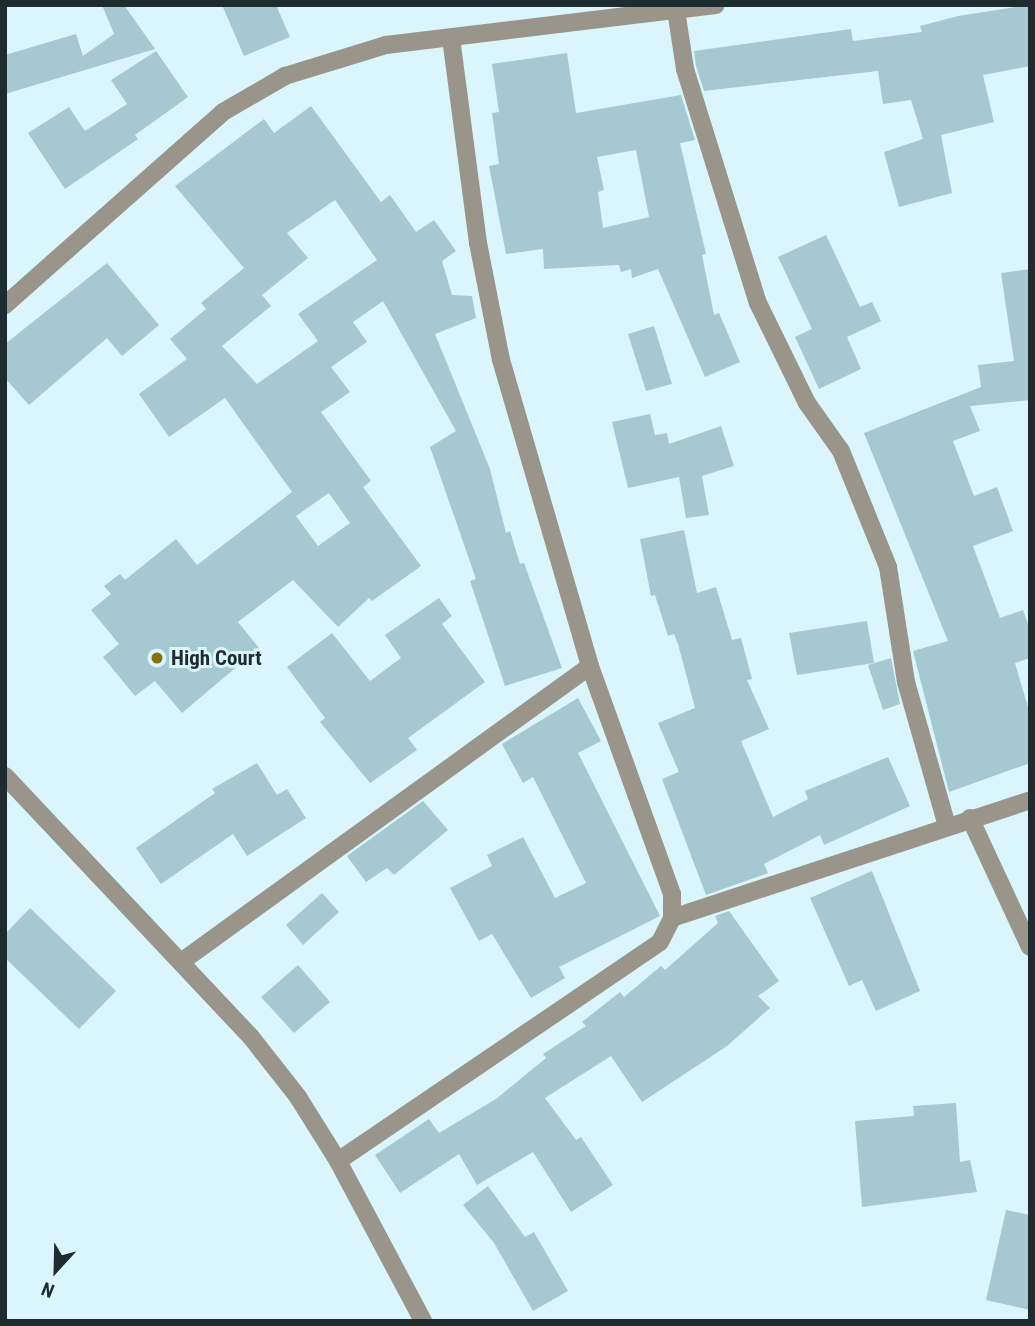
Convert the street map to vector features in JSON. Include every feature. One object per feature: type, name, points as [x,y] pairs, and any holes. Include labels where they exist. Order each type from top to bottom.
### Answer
[{"type":"street","points":[[5,305],[223,112],[285,76],[386,45],[716,5]]},
{"type":"street","points":[[676,10],[685,69],[758,303],[807,403],[841,451],[888,567],[906,682],[947,825]]},
{"type":"street","points":[[338,1161],[660,942],[672,918],[671,894],[642,804],[590,666],[501,360],[478,243],[451,38]]},
{"type":"street","points":[[181,962],[590,666]]},
{"type":"street","points":[[5,776],[251,1037],[298,1097],[338,1161],[424,1321]]},
{"type":"street","points":[[672,918],[947,825],[1030,800]]},
{"type":"street","points":[[970,818],[1030,947]]},
{"type":"building","points":[[102,5],[124,5],[155,49],[5,94],[5,55],[76,34],[83,56],[114,34]]},
{"type":"building","points":[[222,5],[276,5],[290,37],[244,56]]},
{"type":"building","points":[[1030,5],[1030,66],[983,75],[994,122],[941,135],[952,193],[899,207],[884,152],[923,139],[911,100],[883,104],[878,71],[704,91],[696,66],[694,51],[851,29],[853,41],[922,32],[920,26],[958,16]]},
{"type":"building","points":[[156,51],[188,97],[135,135],[138,139],[65,189],[28,133],[69,107],[85,131],[127,104],[111,80]]},
{"type":"building","points":[[567,53],[576,113],[681,95],[695,140],[680,143],[706,254],[702,255],[714,315],[719,313],[740,362],[705,377],[658,269],[632,278],[631,269],[621,272],[619,265],[544,269],[543,249],[506,254],[489,166],[499,164],[492,113],[499,112],[492,64]],"holes":[[[636,150],[649,217],[603,228],[598,192],[604,190],[597,157]]]},
{"type":"building","points":[[311,106],[381,202],[390,195],[416,232],[434,220],[456,251],[442,261],[452,295],[472,296],[476,318],[435,334],[490,469],[506,533],[510,531],[520,564],[524,563],[562,668],[505,686],[470,581],[476,579],[430,447],[456,431],[383,301],[353,322],[367,342],[331,367],[350,392],[321,412],[371,481],[363,487],[421,566],[372,601],[369,598],[338,627],[293,580],[238,622],[259,648],[182,713],[155,681],[135,696],[103,657],[119,644],[91,610],[111,594],[104,586],[120,574],[125,580],[176,539],[197,565],[292,492],[225,398],[169,437],[139,394],[187,359],[170,339],[206,309],[201,303],[244,268],[175,186],[264,119],[274,133]],"holes":[[[335,200],[377,260],[298,314],[318,341],[257,384],[222,346],[271,306],[262,295],[308,258],[287,233]],[[329,493],[350,523],[318,546],[296,516]]]},
{"type":"building","points":[[826,235],[860,307],[872,302],[881,321],[847,337],[861,369],[819,389],[795,337],[812,329],[778,257]]},
{"type":"building","points":[[107,263],[159,325],[122,356],[107,338],[29,405],[5,378],[5,344]]},
{"type":"building","points":[[1030,269],[1030,400],[970,406],[980,431],[953,441],[974,496],[997,487],[1013,531],[973,546],[1000,618],[1023,610],[1030,630],[1030,658],[1015,663],[1030,714],[1030,763],[949,792],[913,651],[948,641],[864,433],[981,387],[978,365],[1014,361],[1001,273]]},
{"type":"building","points":[[654,326],[672,384],[646,391],[628,334]]},
{"type":"building","points":[[650,414],[655,435],[667,433],[669,444],[721,426],[734,466],[702,476],[709,515],[686,518],[679,477],[628,488],[612,422]]},
{"type":"building","points":[[684,530],[697,593],[716,587],[732,640],[741,638],[752,679],[747,680],[769,729],[741,741],[773,817],[808,799],[805,791],[888,757],[910,806],[824,845],[820,835],[764,864],[768,873],[706,895],[662,779],[679,772],[658,723],[695,708],[678,644],[674,634],[668,636],[655,595],[651,596],[640,539]]},
{"type":"building","points":[[439,598],[452,616],[442,624],[485,682],[408,738],[417,750],[370,783],[320,722],[325,718],[287,667],[332,633],[370,681],[401,658],[385,635]]},
{"type":"building","points":[[867,621],[874,663],[797,675],[789,633]]},
{"type":"building","points":[[891,658],[900,704],[883,710],[868,665]]},
{"type":"building","points":[[578,698],[601,741],[578,753],[660,916],[559,967],[565,978],[531,998],[492,934],[479,941],[450,888],[492,866],[487,855],[523,837],[555,898],[586,883],[533,777],[523,783],[502,744]]},
{"type":"building","points":[[257,763],[277,795],[287,789],[306,818],[247,856],[233,834],[161,884],[136,848],[215,793],[212,789]]},
{"type":"building","points":[[423,801],[448,830],[394,875],[387,868],[366,882],[347,856]]},
{"type":"building","points":[[872,871],[920,991],[876,1011],[862,980],[849,986],[810,898]]},
{"type":"building","points":[[322,893],[339,912],[303,945],[286,925]]},
{"type":"building","points":[[30,908],[116,991],[79,1029],[5,958],[5,934]]},
{"type":"building","points":[[729,911],[779,981],[758,996],[770,1008],[727,1046],[642,1102],[611,1056],[545,1098],[576,1140],[581,1137],[613,1185],[571,1212],[533,1152],[477,1185],[459,1154],[400,1193],[375,1155],[429,1119],[439,1133],[496,1099],[546,1058],[543,1054],[586,1026],[582,1022],[620,992],[624,997],[661,966],[665,970],[718,923],[715,916]]},
{"type":"building","points":[[298,965],[330,1002],[294,1033],[261,997]]},
{"type":"building","points":[[956,1103],[960,1162],[970,1160],[977,1192],[862,1207],[855,1121],[914,1116],[913,1106]]},
{"type":"building","points":[[488,1186],[525,1237],[534,1232],[568,1291],[533,1311],[494,1243],[463,1205]]},
{"type":"building","points":[[1006,1210],[1030,1215],[1030,1310],[986,1300]]},
{"type":"place","name":"High Court","points":[[157,658]]}]
